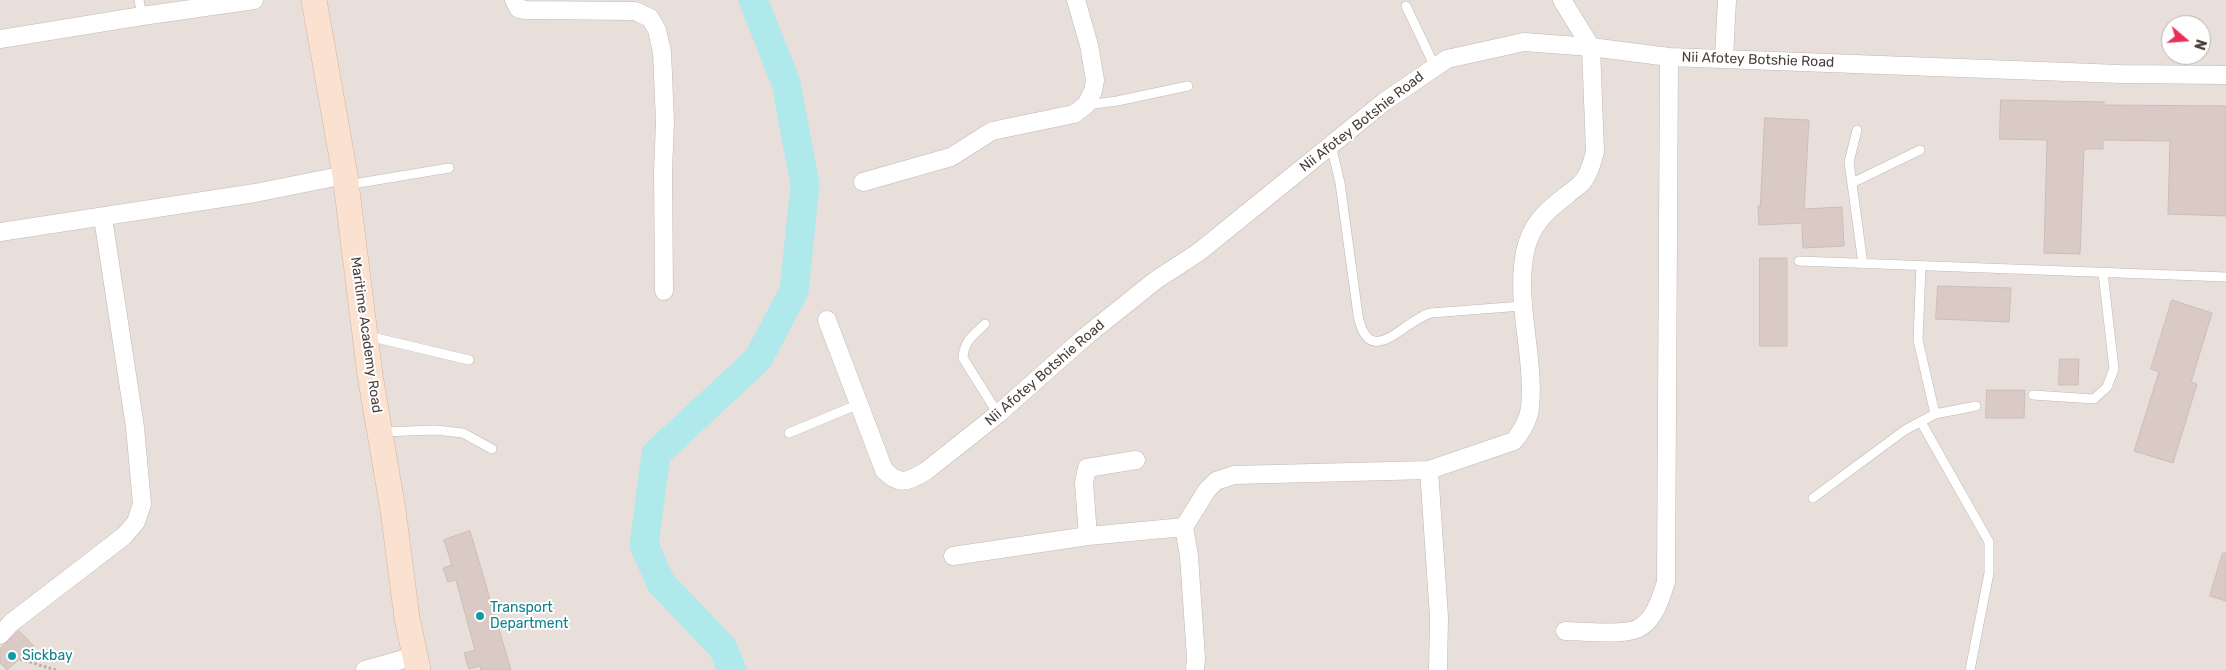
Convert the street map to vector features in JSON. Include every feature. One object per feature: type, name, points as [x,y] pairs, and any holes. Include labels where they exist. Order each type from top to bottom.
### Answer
[{"type":"street","points":[[0,39],[141,8],[254,0]]},
{"type":"street","name":"Maritime Academy Road","points":[[314,0],[346,180],[365,336],[407,618],[417,663]]},
{"type":"street","points":[[514,0],[520,9],[526,10],[635,11],[650,18],[657,30],[662,52],[665,121],[663,180],[664,291]]},
{"type":"street","points":[[863,182],[951,157],[992,131],[1074,114],[1086,105],[1093,91],[1095,80],[1089,45],[1076,0]]},
{"type":"street","points":[[1194,670],[1196,658],[1189,556],[1184,527],[1207,490],[1216,481],[1234,475],[1429,470],[1514,441],[1523,430],[1530,409],[1530,387],[1522,306],[1525,253],[1529,238],[1542,214],[1584,181],[1595,152],[1591,47],[1562,0]]},
{"type":"street","points":[[1724,57],[1727,0]]},
{"type":"street","name":"Nii Afotey Botshie Road","points":[[826,320],[884,470],[893,480],[901,481],[914,478],[926,471],[998,414],[1086,336],[1156,280],[1200,252],[1384,102],[1447,59],[1524,42],[1591,47],[1669,57],[1724,57],[2120,74],[2226,75]]},
{"type":"street","points":[[1565,631],[1631,632],[1642,626],[1657,607],[1666,582],[1669,57]]},
{"type":"street","points":[[0,232],[346,180]]},
{"type":"street","points":[[0,635],[12,623],[124,536],[136,522],[142,504],[134,418],[103,218]]},
{"type":"street","points":[[1088,536],[1084,483],[1087,468],[1136,460]]},
{"type":"street","points":[[1429,470],[1439,617],[1438,670]]},
{"type":"street","points":[[953,556],[1088,536],[1184,527]]},
{"type":"street","points":[[365,670],[417,663]]},
{"type":"lane","points":[[1406,6],[1435,67]]},
{"type":"lane","points":[[1086,105],[1117,101],[1188,86]]},
{"type":"lane","points":[[1857,130],[1849,162],[1863,264]]},
{"type":"lane","points":[[1331,145],[1340,183],[1358,315],[1361,330],[1366,337],[1374,340],[1393,337],[1426,314],[1522,306]]},
{"type":"lane","points":[[1852,182],[1920,150]]},
{"type":"lane","points":[[346,180],[449,168]]},
{"type":"lane","points":[[1799,261],[2226,277]]},
{"type":"lane","points":[[1922,266],[1918,340],[1936,414]]},
{"type":"lane","points":[[2033,395],[2094,399],[2107,387],[2114,369],[2103,273]]},
{"type":"lane","points":[[985,324],[969,339],[964,347],[963,358],[998,414]]},
{"type":"lane","points":[[365,336],[469,360]]},
{"type":"lane","points":[[790,433],[859,404]]},
{"type":"lane","points":[[1813,498],[1905,430],[1936,414],[1976,406]]},
{"type":"lane","points":[[1921,422],[1988,542],[1989,573],[1970,670]]},
{"type":"lane","points":[[380,432],[435,430],[463,433],[492,449]]},
{"type":"path","points":[[20,659],[56,670]]},
{"type":"shaded area","points":[[0,0],[2226,0],[2226,670],[0,670]]},
{"type":"building","points":[[2001,100],[2104,102],[2104,105],[2226,106],[2226,216],[2168,214],[2170,141],[2103,140],[2103,149],[2084,149],[2080,254],[2044,253],[2047,140],[2000,139]]},
{"type":"building","points":[[1765,118],[1809,120],[1804,209],[1842,207],[1844,246],[1803,248],[1802,223],[1759,225],[1758,206],[1760,206]]},
{"type":"building","points":[[1760,258],[1787,258],[1787,346],[1760,346]]},
{"type":"building","points":[[1938,286],[2011,288],[2009,322],[1936,319]]},
{"type":"building","points":[[2172,300],[2212,313],[2191,382],[2197,384],[2173,463],[2134,451],[2159,372],[2151,369]]},
{"type":"building","points":[[2060,359],[2079,359],[2078,385],[2059,385]]},
{"type":"building","points":[[1987,390],[2025,390],[2024,418],[1986,418]]},
{"type":"building","name":"Transport Department","points":[[470,531],[511,670],[481,670],[480,666],[469,669],[464,653],[475,650],[456,580],[448,582],[443,568],[452,565],[444,540]]},
{"type":"building","points":[[2223,553],[2226,553],[2226,601],[2210,596]]},
{"type":"building","name":"Sickbay","points":[[19,631],[34,646],[7,670],[0,663],[0,649]]},
{"type":"waterway","points":[[732,670],[723,648],[661,583],[644,545],[656,454],[758,359],[794,291],[805,185],[786,83],[753,0]]},
{"type":"place","name":"Transport Department","points":[[480,616]]},
{"type":"place","name":"Sickbay","points":[[12,656]]}]
